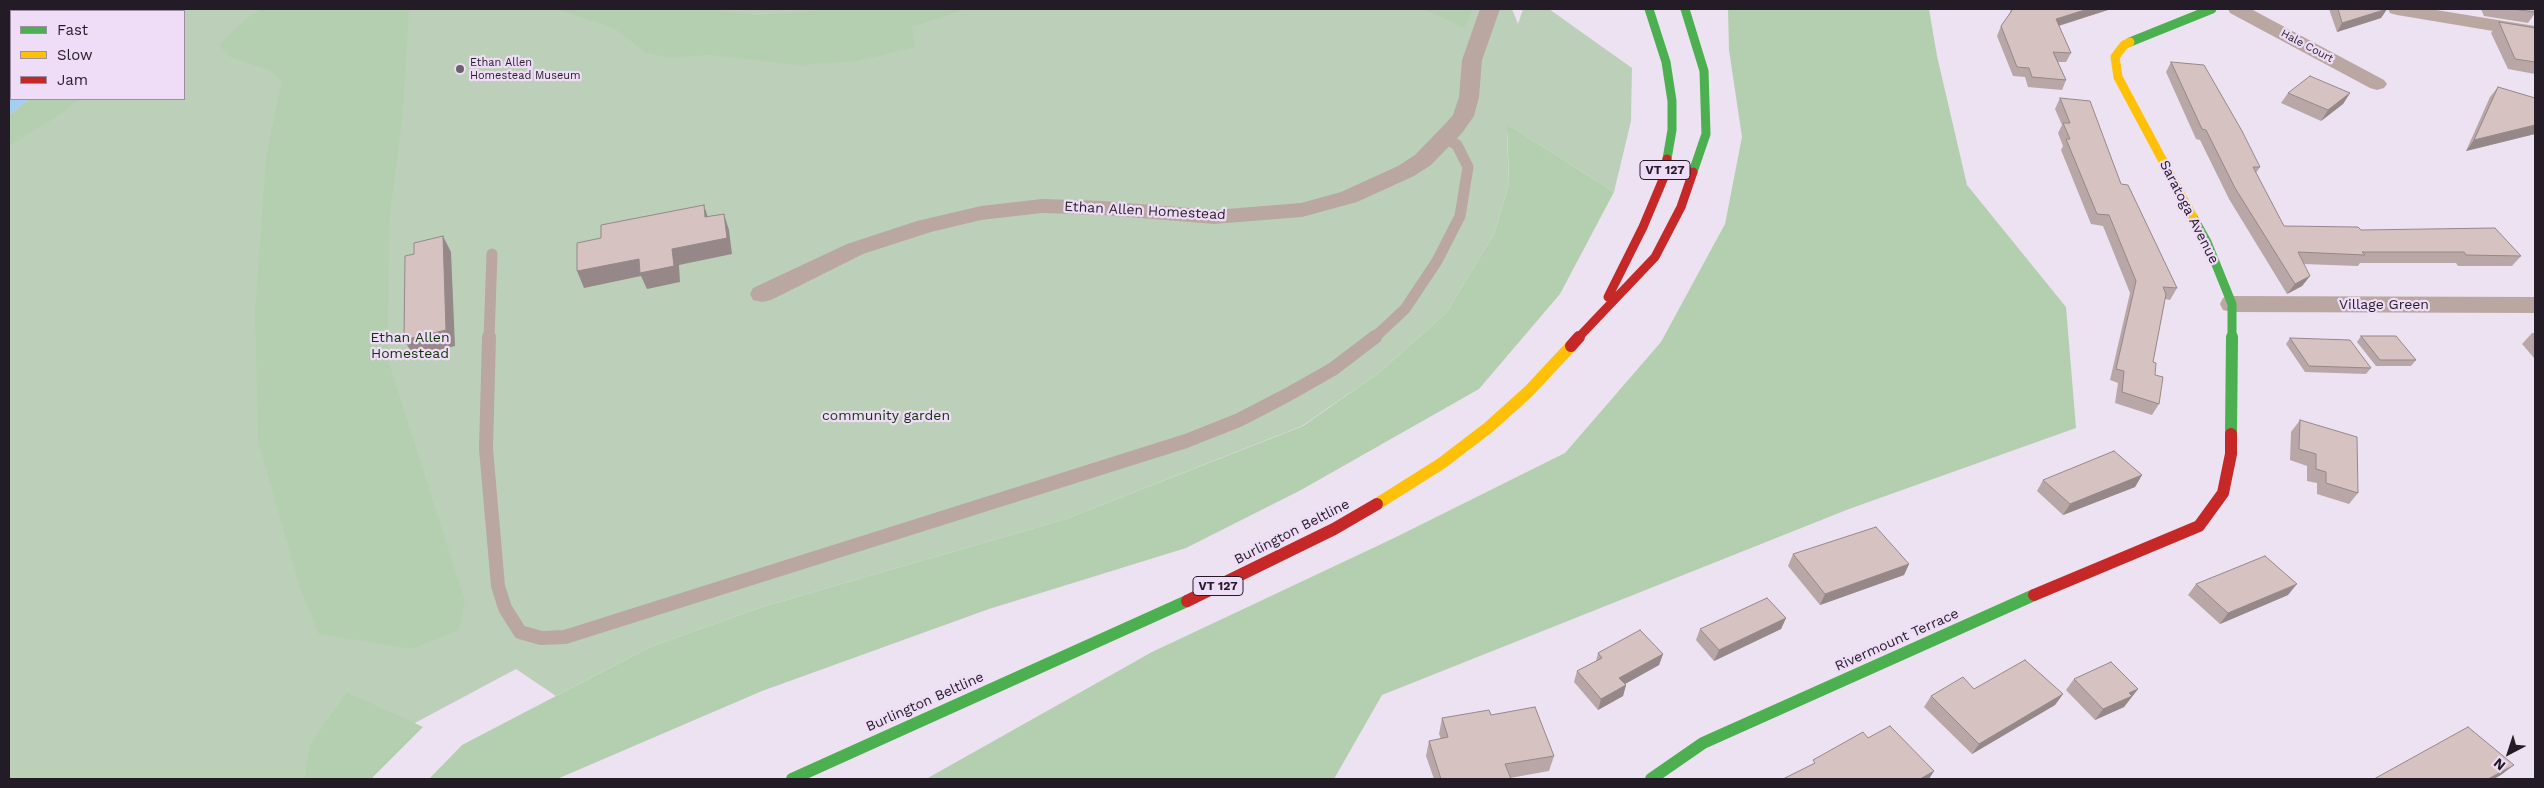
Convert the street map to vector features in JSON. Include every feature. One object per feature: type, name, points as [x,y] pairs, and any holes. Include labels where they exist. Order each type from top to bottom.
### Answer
[{"type":"main road","name":"Burlington Beltline","points":[[1598,319],[1643,227],[1664,177],[1672,130],[1672,101],[1666,62],[1649,9]]},
{"type":"main road","name":"Burlington Beltline","points":[[792,779],[1212,590],[1334,529],[1398,492],[1442,463],[1489,427],[1529,391],[1655,258],[1681,207],[1706,134],[1704,71],[1685,9]]},
{"type":"main road","name":"Saratoga Avenue","points":[[2162,543],[2199,526],[2223,493],[2231,454],[2232,304],[2207,242],[2118,76],[2115,57],[2124,45],[2212,9]]},
{"type":"main road","name":"Rivermount Terrace","points":[[1651,779],[1703,743],[2084,573],[2162,543]]},
{"type":"street","name":"Ethan Allen Homestead","points":[[762,294],[855,249],[925,226],[981,213],[1042,206],[1103,208],[1214,217],[1302,210],[1349,197],[1387,181],[1423,160],[1446,138],[1463,116],[1469,97],[1472,60],[1490,9]]},
{"type":"street","name":"Hale Court","points":[[2237,9],[2377,84]]},
{"type":"street","points":[[2397,9],[2535,32]]},
{"type":"street","name":"Village Green","points":[[2232,304],[2535,306]]},
{"type":"lane","points":[[492,254],[486,449],[498,586],[505,608],[520,632],[541,638],[565,637],[1186,441],[1239,420],[1333,369],[1368,344],[1405,309],[1437,261],[1460,216],[1468,167],[1457,145],[1446,138]]},
{"type":"green space","points":[[262,9],[409,9],[403,113],[389,223],[388,360],[465,601],[459,630],[411,649],[319,634],[300,588],[258,441],[255,312],[266,157],[282,81],[268,70],[230,57],[219,45],[247,18]]},
{"type":"green space","points":[[556,9],[705,9],[757,15],[841,9],[967,9],[912,27],[915,47],[858,61],[796,65],[710,55],[669,58],[646,53],[614,28]]},
{"type":"green space","points":[[1424,9],[1473,9],[1464,28]]},
{"type":"green space","name":"Ethan Allen Homestead","points":[[1512,9],[1518,24],[1523,9],[1549,9],[1632,68],[1631,121],[1614,192],[1510,126],[1507,136],[1509,184],[1494,234],[1446,313],[1380,372],[1302,426],[1066,519],[762,607],[650,647],[556,696],[516,669],[310,779],[9,779],[9,115],[28,100],[185,100],[185,10],[158,10]]},
{"type":"green space","points":[[1728,9],[1929,9],[1937,56],[1967,185],[2066,307],[2076,428],[1849,509],[1382,695],[1334,779],[926,779],[1152,652],[1392,539],[1565,453],[1661,342],[1725,224],[1742,137],[1729,50]]},
{"type":"green space","points":[[28,100],[78,100],[53,119],[9,146],[9,115]]},
{"type":"green space","points":[[1507,124],[1614,192],[1560,294],[1479,389],[1301,490],[1186,548],[989,609],[762,691],[557,779],[429,779],[462,745],[650,647],[762,607],[1066,519],[1303,426],[1380,372],[1446,313],[1494,234],[1509,184]]},
{"type":"green space","points":[[347,692],[423,727],[371,779],[305,779],[309,746]]},
{"type":"water","points":[[9,9],[160,9],[10,10],[10,100],[28,100],[9,115]]},
{"type":"building","points":[[2013,9],[2088,9],[2056,19],[2071,53],[2053,52],[2066,80],[2032,77],[2029,68],[2017,67],[2001,26]]},
{"type":"building","points":[[2338,9],[2387,9],[2342,23]]},
{"type":"building","points":[[2512,9],[2534,9],[2535,12]]},
{"type":"building","points":[[2499,22],[2535,28],[2535,62],[2515,59]]},
{"type":"building","points":[[2171,62],[2204,65],[2242,131],[2260,167],[2253,167],[2284,226],[2358,227],[2361,230],[2495,228],[2521,256],[2466,255],[2464,252],[2362,252],[2365,255],[2298,252],[2310,276],[2295,284],[2235,188],[2206,130],[2202,129]]},
{"type":"building","points":[[2310,76],[2350,93],[2328,110],[2288,93]]},
{"type":"building","points":[[2498,87],[2535,98],[2535,125],[2474,140]]},
{"type":"building","points":[[2060,98],[2090,101],[2121,184],[2128,185],[2177,288],[2163,287],[2166,294],[2153,362],[2156,363],[2155,375],[2163,377],[2159,404],[2122,392],[2124,371],[2116,369],[2136,281],[2109,215],[2097,214],[2066,139],[2070,139],[2063,123],[2070,123]]},
{"type":"building","points":[[704,205],[705,217],[724,214],[727,238],[672,249],[674,266],[640,273],[639,259],[577,271],[577,243],[601,238],[601,225]]},
{"type":"building","points":[[443,236],[446,330],[404,340],[405,256],[414,254],[414,243]]},
{"type":"building","points":[[2361,336],[2396,336],[2416,360],[2380,360]]},
{"type":"building","points":[[2290,338],[2350,340],[2371,368],[2309,366]]},
{"type":"building","points":[[2300,420],[2357,437],[2358,493],[2326,483],[2326,472],[2316,469],[2316,454],[2299,449]]},
{"type":"building","points":[[2114,451],[2142,475],[2070,504],[2043,480]]},
{"type":"building","points":[[1876,527],[1909,564],[1825,594],[1793,554]]},
{"type":"building","points":[[2265,556],[2297,584],[2228,613],[2196,584]]},
{"type":"building","points":[[1767,598],[1786,618],[1719,650],[1700,629]]},
{"type":"building","points":[[1640,630],[1663,654],[1619,678],[1626,685],[1601,699],[1577,671],[1602,658],[1598,653]]},
{"type":"building","points":[[2025,660],[2063,694],[1979,744],[1931,696],[1963,677],[1974,689]]},
{"type":"building","points":[[2111,662],[2138,689],[2129,693],[2132,696],[2103,709],[2074,679]]},
{"type":"building","points":[[1535,707],[1554,756],[1505,764],[1511,779],[1441,779],[1429,741],[1448,737],[1442,718],[1489,710],[1491,715]]},
{"type":"building","points":[[1890,726],[1934,771],[1920,779],[1783,779],[1815,763],[1813,760],[1863,732],[1868,738]]},
{"type":"building","points":[[2468,727],[2514,765],[2488,779],[2374,779]]},
{"type":"traffic: fast","points":[[1649,9],[1666,62],[1672,101],[1672,130],[1667,159]]},
{"type":"traffic: fast","points":[[1685,9],[1704,71],[1706,134],[1693,172]]},
{"type":"traffic: fast","points":[[2130,42],[2212,9]]},
{"type":"traffic: fast","points":[[2193,217],[2207,242],[2232,304],[2231,434]]},
{"type":"traffic: fast","points":[[1651,779],[1703,743],[2034,595]]},
{"type":"traffic: fast","points":[[792,779],[1187,601]]},
{"type":"traffic: slow","points":[[2130,42],[2124,45],[2115,57],[2118,77],[2193,217]]},
{"type":"traffic: slow","points":[[1377,504],[1442,463],[1489,427],[1529,391],[1571,346]]},
{"type":"traffic: jam","points":[[1608,297],[1643,227],[1664,177],[1667,159]]},
{"type":"traffic: jam","points":[[1571,346],[1655,257],[1681,207],[1693,172]]},
{"type":"traffic: jam","points":[[2034,595],[2199,526],[2223,493],[2231,454],[2231,434]]},
{"type":"traffic: jam","points":[[1187,601],[1334,529],[1377,504]]},
{"type":"place","name":"Ethan Allen Homestead Museum","points":[[460,69]]},
{"type":"park label","name":"community garden","points":[[886,416]]}]
